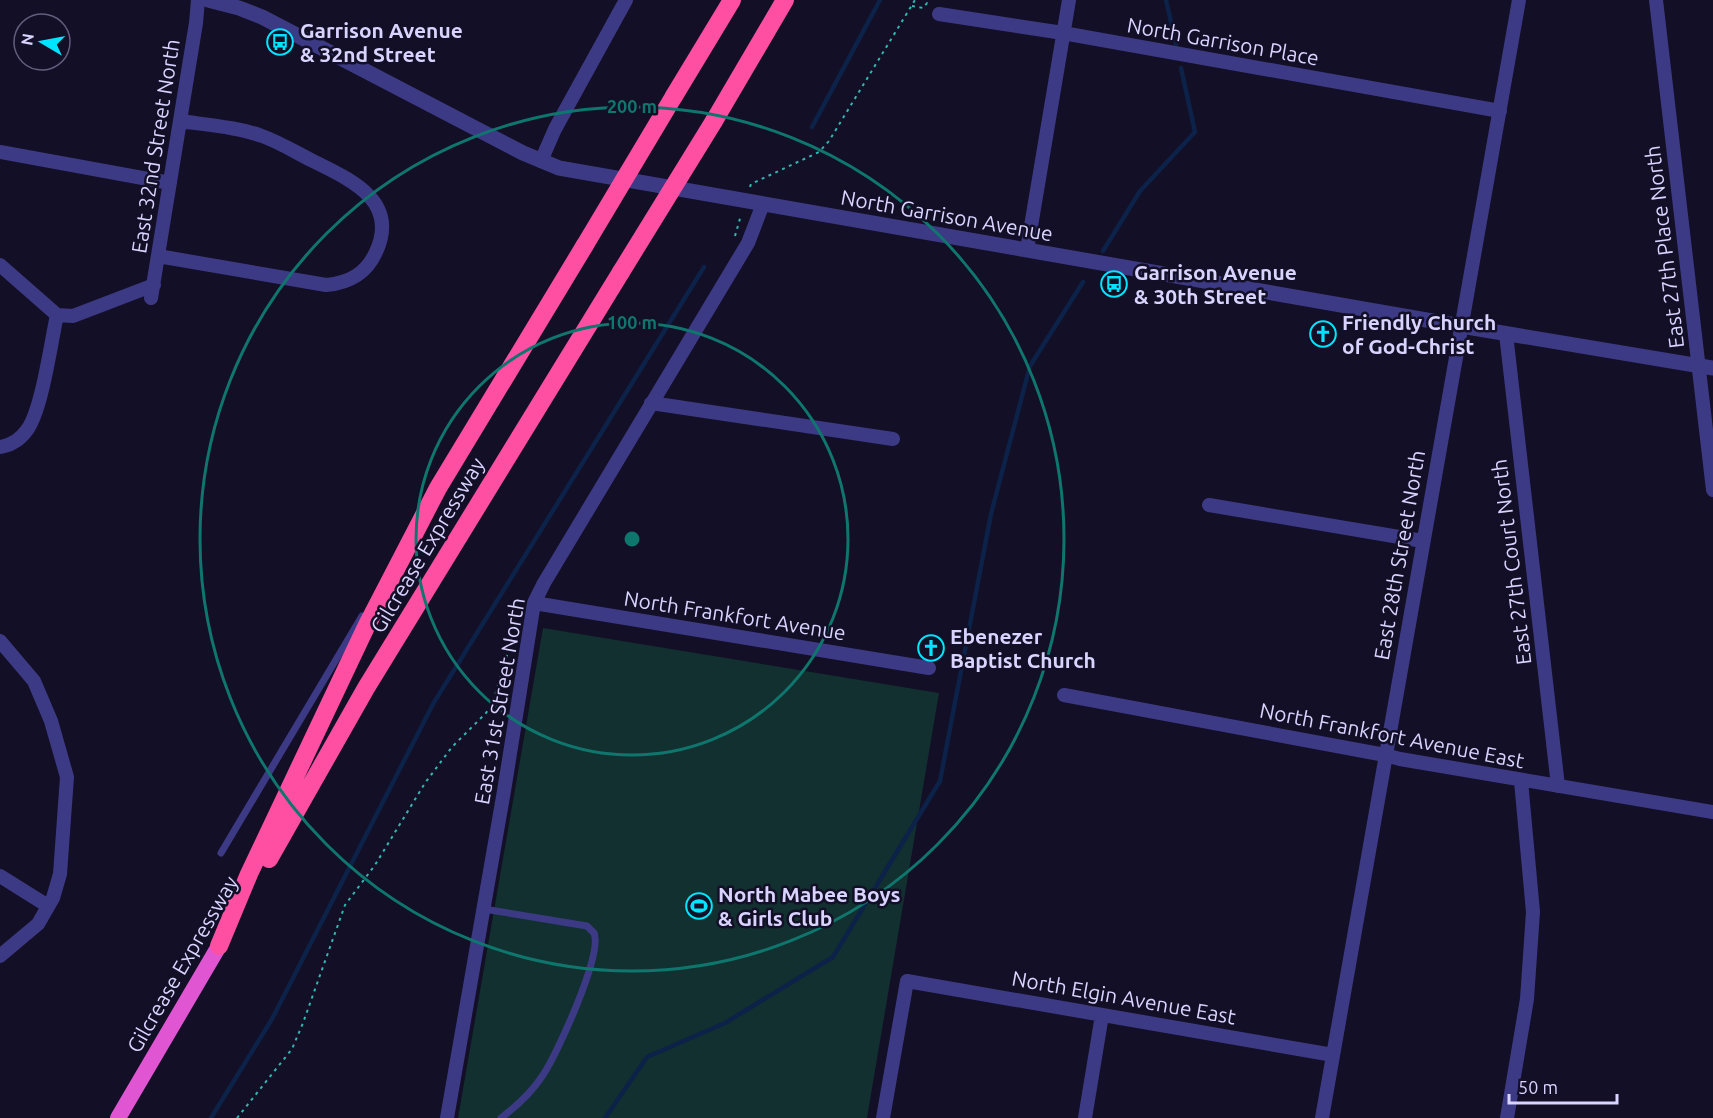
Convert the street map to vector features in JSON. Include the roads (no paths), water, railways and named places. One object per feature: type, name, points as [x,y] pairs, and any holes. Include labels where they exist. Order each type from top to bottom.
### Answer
[{"type":"highway","name":"Gilcrease Expressway","points":[[438,488],[732,0]]},
{"type":"highway","name":"Gilcrease Expressway","points":[[118,1118],[366,688],[714,121],[785,0]]},
{"type":"highway","points":[[219,946],[249,874],[366,627],[438,488]]},
{"type":"street","name":"East 32nd Street North","points":[[57,315],[73,316],[153,291],[198,0]]},
{"type":"street","name":"North Garrison Avenue","points":[[208,0],[239,8],[279,25],[541,161],[559,168],[1706,367]]},
{"type":"street","points":[[541,161],[555,129],[626,0]]},
{"type":"street","points":[[1027,250],[1069,0]]},
{"type":"street","name":"East 28th Street North","points":[[1322,1118],[1519,0]]},
{"type":"street","name":"East 27th Place North","points":[[1656,0],[1706,367],[1713,490]]},
{"type":"street","name":"North Garrison Place","points":[[939,14],[1063,33],[1500,111]]},
{"type":"street","points":[[158,256],[326,285],[340,284],[364,271],[380,243],[382,231],[381,216],[376,203],[353,181],[261,135],[180,121]]},
{"type":"street","points":[[0,152],[170,183]]},
{"type":"street","name":"East 31st Street North","points":[[447,1118],[534,603],[748,243],[763,204]]},
{"type":"street","points":[[0,265],[57,315],[35,417],[21,437],[12,444],[0,447]]},
{"type":"street","name":"East 27th Court North","points":[[1506,334],[1558,786]]},
{"type":"street","points":[[651,403],[893,439]]},
{"type":"street","points":[[1209,505],[1423,541]]},
{"type":"street","name":"North Frankfort Avenue","points":[[534,603],[929,668]]},
{"type":"street","points":[[0,641],[34,681],[51,721],[67,777],[60,874],[48,906],[38,924],[0,956]]},
{"type":"street","name":"North Frankfort Avenue East","points":[[1064,695],[1521,781],[1713,812]]},
{"type":"street","points":[[1507,1118],[1527,999],[1533,912],[1521,781]]},
{"type":"street","points":[[0,876],[48,906]]},
{"type":"street","name":"North Elgin Avenue East","points":[[883,1118],[907,981],[1333,1055]]},
{"type":"street","points":[[1085,1118],[1102,1015]]},
{"type":"lane","name":"Gilcrease Expressway","points":[[221,853],[438,488]]},
{"type":"lane","points":[[484,909],[587,926],[594,933],[582,992],[560,1044],[543,1076],[519,1104],[501,1118]]},
{"type":"waterway","points":[[812,127],[880,0]]},
{"type":"waterway","points":[[1166,0],[1176,44]]},
{"type":"waterway","points":[[1103,251],[1140,191],[1195,132],[1181,68]]},
{"type":"waterway","points":[[211,1118],[272,1019],[433,704],[704,267]]},
{"type":"waterway","points":[[605,1118],[647,1057],[725,1023],[833,957],[940,781],[991,514],[1030,366],[1083,282]]},
{"type":"place","name":"Garrison Avenue & 32nd Street","points":[[280,42]]},
{"type":"place","name":"Garrison Avenue & 30th Street","points":[[1114,284]]},
{"type":"place","name":"Friendly Church of God-Christ","points":[[1323,334]]},
{"type":"place","name":"Ebenezer Baptist Church","points":[[931,648]]},
{"type":"place","name":"North Mabee Boys & Girls Club","points":[[699,906]]}]
